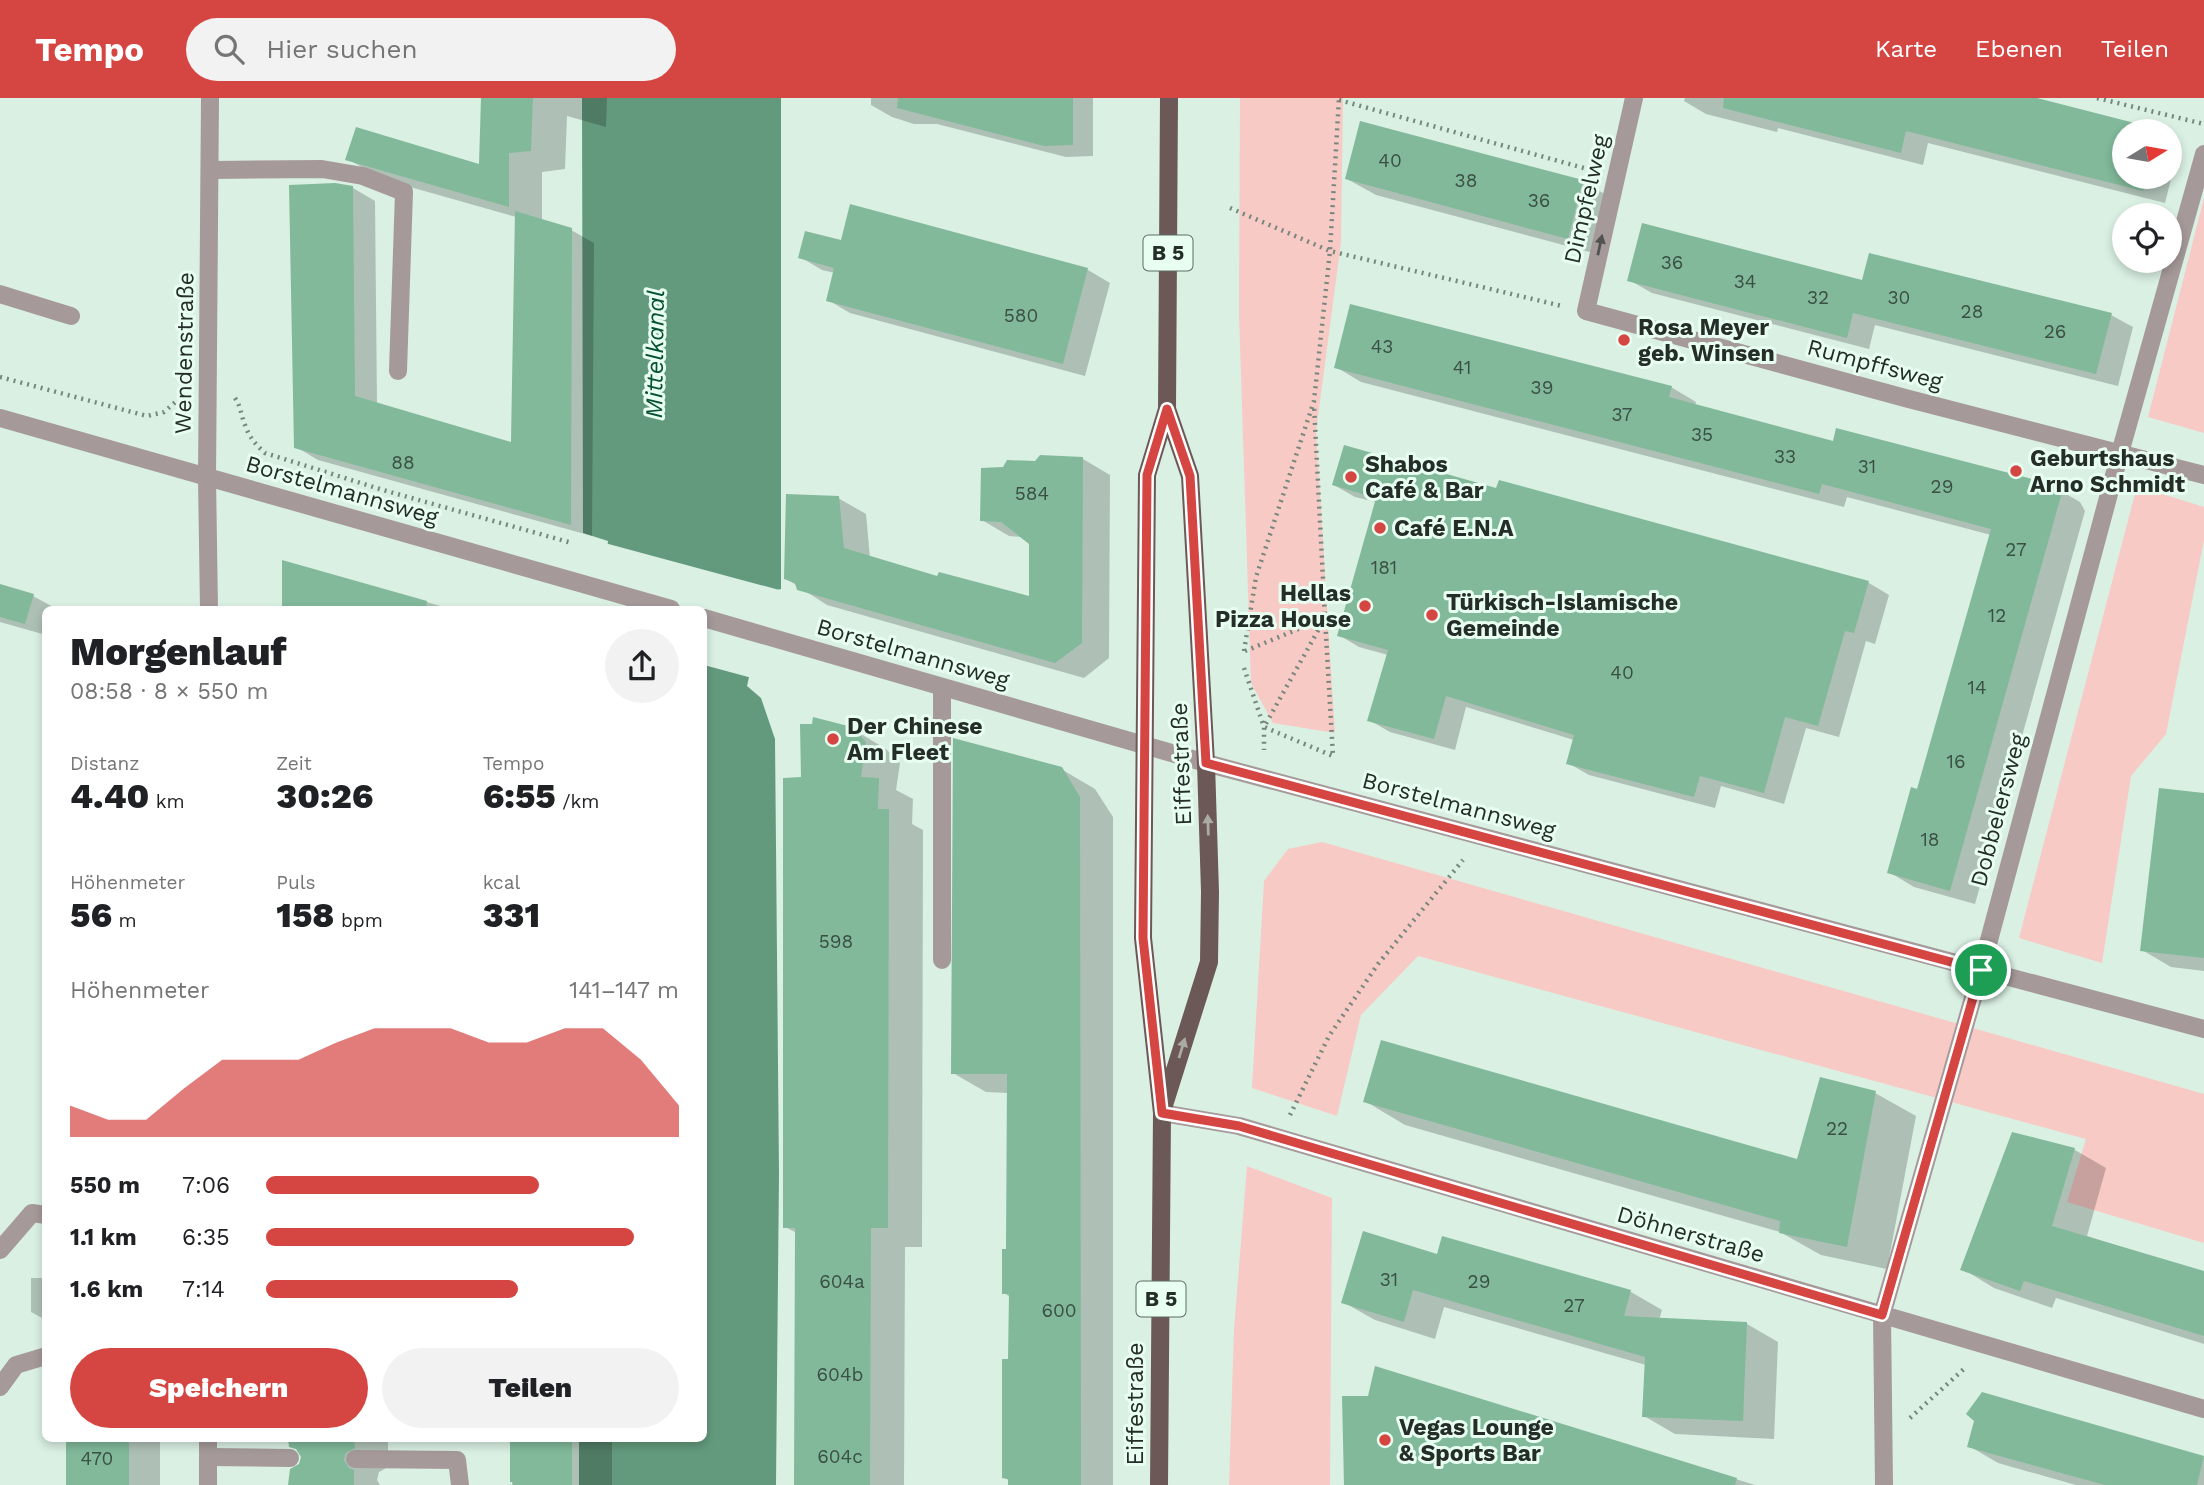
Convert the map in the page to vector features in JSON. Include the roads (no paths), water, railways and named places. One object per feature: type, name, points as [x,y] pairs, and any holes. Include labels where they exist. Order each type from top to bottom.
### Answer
[{"type":"main road","name":"Eiffestraße","points":[[1159,1485],[1162,1113],[1143,938],[1147,475],[1167,409],[1169,98]]},
{"type":"main road","name":"Eiffestraße","points":[[1162,1113],[1209,962],[1210,892],[1206,763],[1190,476],[1167,409]]},
{"type":"street","name":"Wendenstraße","points":[[209,606],[207,477],[210,98]]},
{"type":"street","name":"Dimpfelweg","points":[[1586,312],[1634,98]]},
{"type":"street","name":"Dobbelersweg","points":[[1884,1485],[1882,1315],[1981,970],[2120,453],[2204,154]]},
{"type":"street","points":[[211,170],[322,169],[363,176],[404,192],[398,371]]},
{"type":"street","points":[[0,294],[71,316]]},
{"type":"street","name":"Rumpffsweg","points":[[1586,312],[2204,475]]},
{"type":"street","name":"Borstelmannsweg","points":[[0,418],[661,606]]},
{"type":"street","name":"Borstelmannsweg","points":[[707,619],[1206,763],[2204,1029]]},
{"type":"street","points":[[942,688],[942,960]]},
{"type":"street","name":"Döhnerstraße","points":[[1162,1113],[1239,1126],[2204,1409]]},
{"type":"street","points":[[0,1250],[32,1213],[42,1214]]},
{"type":"street","points":[[0,1387],[16,1365],[42,1357]]},
{"type":"street","points":[[208,1442],[208,1485]]},
{"type":"street","points":[[208,1457],[290,1458]]},
{"type":"street","points":[[355,1459],[457,1460],[460,1485]]},
{"type":"water","name":"Mittelkanal","points":[[582,98],[781,98],[781,589],[768,592],[747,686],[761,698],[775,739],[779,1173],[776,1485],[579,1485],[579,1442],[707,1442],[707,606],[599,606],[608,541],[583,533]]},
{"type":"place","name":"Rosa Meyer geb. Winsen","points":[[1624,340]]},
{"type":"place","name":"Geburtshaus Arno Schmidt","points":[[2016,471]]},
{"type":"place","name":"Shabos Café & Bar","points":[[1351,477]]},
{"type":"place","name":"Café E.N.A","points":[[1380,528]]},
{"type":"place","name":"Hellas Pizza House","points":[[1365,606]]},
{"type":"place","name":"Türkisch-Islamische Gemeinde","points":[[1432,615]]},
{"type":"place","name":"Der Chinese Am Fleet","points":[[833,739]]},
{"type":"place","name":"Vegas Lounge & Sports Bar","points":[[1385,1440]]}]
